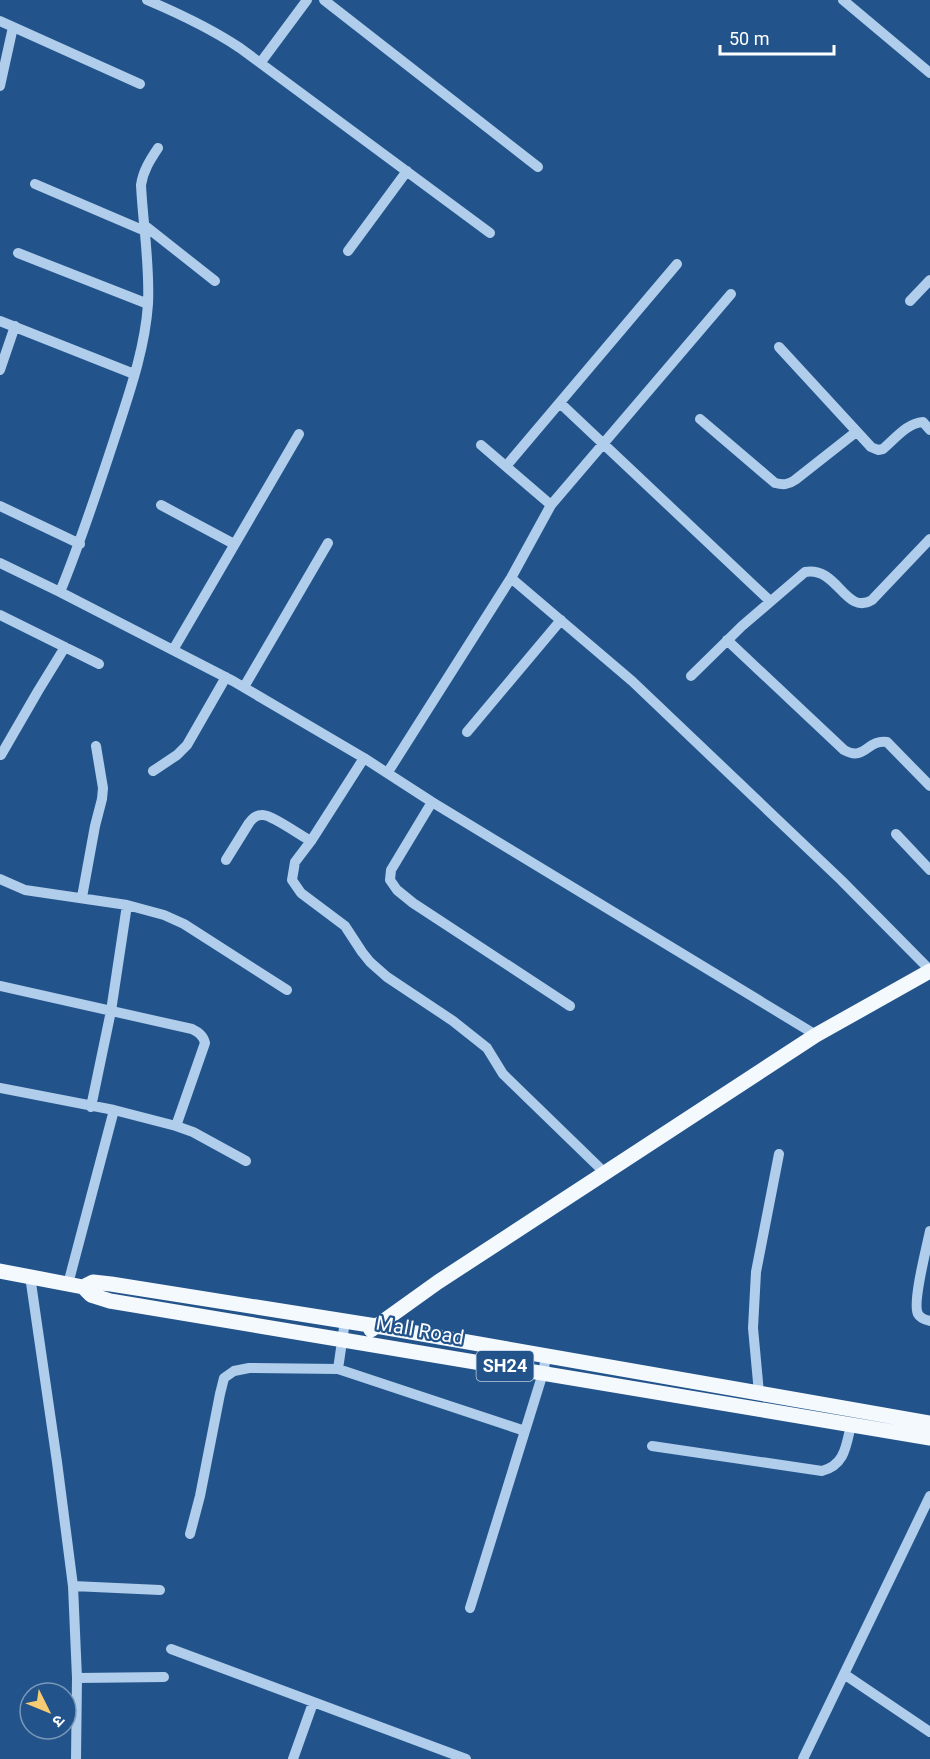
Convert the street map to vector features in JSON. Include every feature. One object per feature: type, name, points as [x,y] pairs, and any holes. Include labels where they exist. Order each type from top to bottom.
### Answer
[{"type":"main road","points":[[350,1339],[376,1326],[438,1282],[816,1035],[930,971]]},
{"type":"main road","name":"Mall Road","points":[[0,1271],[75,1286],[91,1295],[110,1301],[350,1339],[930,1438]]},
{"type":"main road","name":"Mall Road","points":[[75,1286],[93,1282],[111,1284],[345,1321],[930,1423]]},
{"type":"street","points":[[147,0],[209,28],[261,62],[490,233]]},
{"type":"street","points":[[261,62],[306,0]]},
{"type":"street","points":[[324,0],[538,167]]},
{"type":"street","points":[[843,0],[930,73]]},
{"type":"street","points":[[0,21],[140,84]]},
{"type":"street","points":[[0,86],[14,27]]},
{"type":"street","points":[[60,592],[80,544],[134,374],[145,327],[148,304],[148,265],[141,185],[142,176],[158,148]]},
{"type":"street","points":[[348,251],[408,171]]},
{"type":"street","points":[[35,184],[144,228],[215,280]]},
{"type":"street","points":[[18,252],[148,304]]},
{"type":"street","points":[[507,465],[677,264]]},
{"type":"street","points":[[910,301],[930,280]]},
{"type":"street","points":[[388,772],[511,578],[551,505],[731,294]]},
{"type":"street","points":[[0,321],[134,374]]},
{"type":"street","points":[[0,370],[15,326]]},
{"type":"street","points":[[779,347],[871,447],[878,450],[883,449],[909,426],[916,423],[923,422],[930,430]]},
{"type":"street","points":[[560,403],[770,601]]},
{"type":"street","points":[[700,419],[775,483],[782,485],[795,480],[856,432]]},
{"type":"street","points":[[173,650],[299,434]]},
{"type":"street","points":[[481,445],[551,505]]},
{"type":"street","points":[[161,505],[234,544]]},
{"type":"street","points":[[0,506],[80,544]]},
{"type":"street","points":[[690,676],[770,601],[805,572],[813,570],[821,572],[854,602],[868,603],[930,539]]},
{"type":"street","points":[[244,687],[328,543]]},
{"type":"street","points":[[0,563],[244,687],[388,772],[432,802],[816,1035]]},
{"type":"street","points":[[511,578],[632,681],[841,880],[930,971]]},
{"type":"street","points":[[0,615],[99,664]]},
{"type":"street","points":[[467,732],[561,620]]},
{"type":"street","points":[[727,640],[844,750],[858,755],[874,742],[887,742],[930,786]]},
{"type":"street","points":[[1,755],[65,647]]},
{"type":"street","points":[[153,771],[177,755],[187,745],[226,677]]},
{"type":"street","points":[[82,897],[102,799],[103,788],[96,746]]},
{"type":"street","points":[[364,758],[295,862],[292,880],[295,886],[345,926],[370,962],[387,977],[453,1021],[487,1048],[503,1074],[605,1173]]},
{"type":"street","points":[[432,802],[391,870],[390,880],[413,903],[570,1006]]},
{"type":"street","points":[[226,860],[249,823],[259,815],[265,814],[273,818],[311,841]]},
{"type":"street","points":[[896,834],[930,870]]},
{"type":"street","points":[[0,879],[25,890],[127,905],[164,915],[184,924],[287,990]]},
{"type":"street","points":[[91,1107],[111,1011],[127,905]]},
{"type":"street","points":[[0,986],[198,1032],[205,1043],[176,1126]]},
{"type":"street","points":[[0,1088],[114,1110],[176,1126],[193,1132],[246,1161]]},
{"type":"street","points":[[75,1286],[114,1110]]},
{"type":"street","points":[[759,1393],[753,1328],[756,1272],[779,1154]]},
{"type":"street","points":[[930,1232],[916,1308],[918,1314],[930,1321]]},
{"type":"street","points":[[30,1276],[73,1586],[77,1678],[76,1759]]},
{"type":"street","points":[[338,1369],[350,1339],[345,1321]]},
{"type":"street","points":[[470,1608],[546,1357]]},
{"type":"street","points":[[190,1534],[224,1378],[234,1371],[249,1368],[338,1369],[525,1431]]},
{"type":"street","points":[[652,1446],[822,1471],[831,1469],[838,1463],[843,1454],[851,1425]]},
{"type":"street","points":[[803,1759],[930,1496]]},
{"type":"street","points":[[73,1586],[160,1590]]},
{"type":"street","points":[[171,1649],[466,1759]]},
{"type":"street","points":[[844,1674],[930,1732]]},
{"type":"street","points":[[77,1678],[164,1677]]},
{"type":"street","points":[[292,1759],[313,1703]]}]
